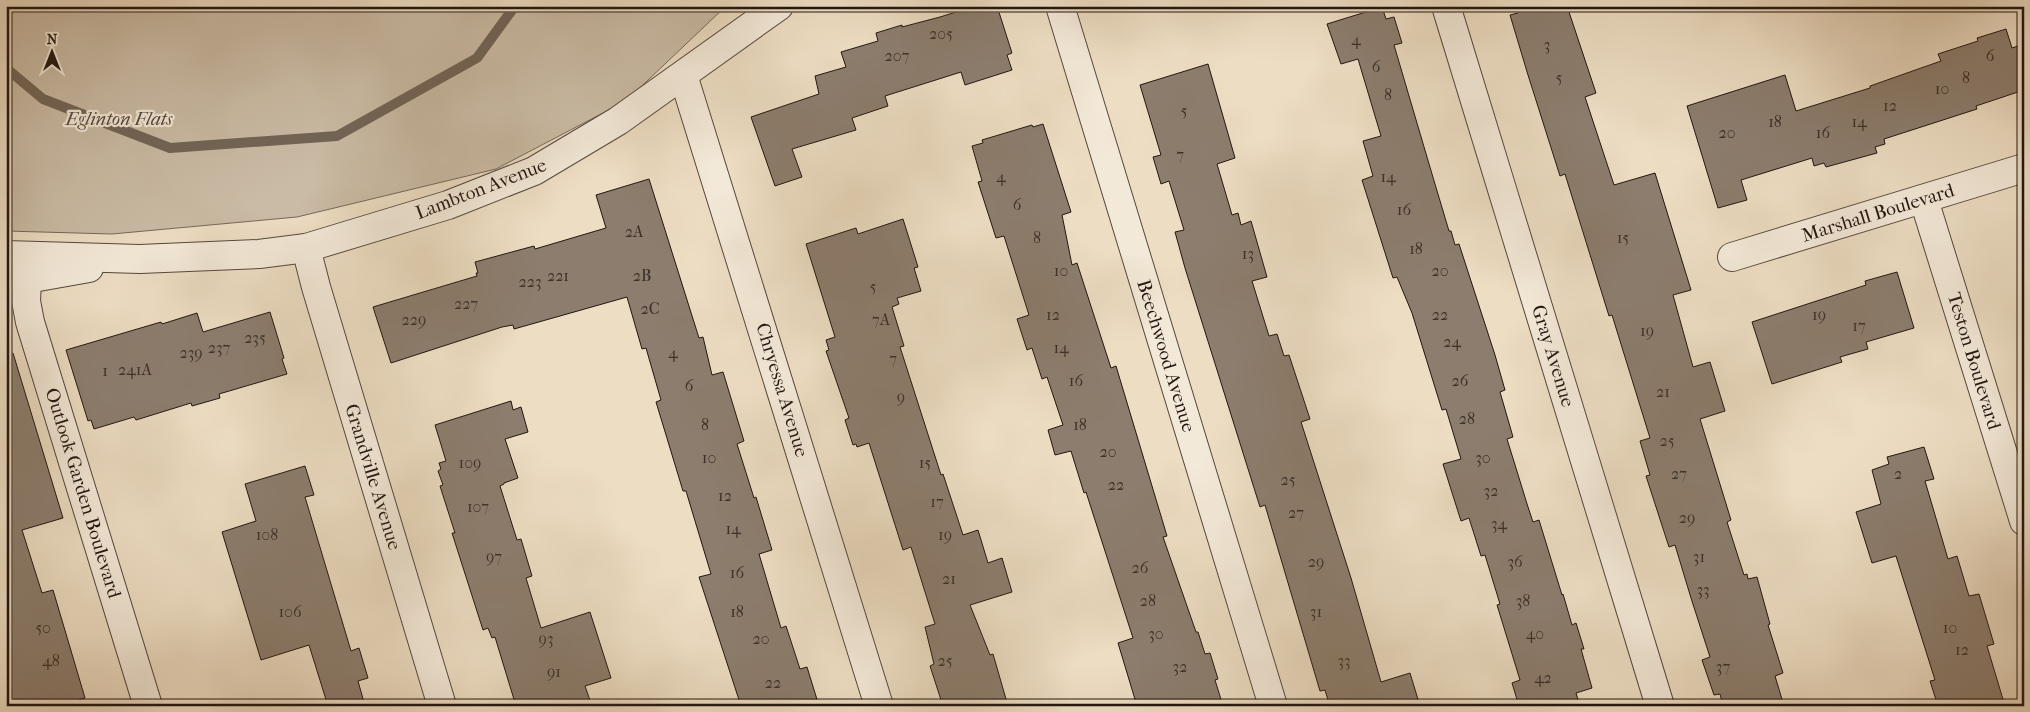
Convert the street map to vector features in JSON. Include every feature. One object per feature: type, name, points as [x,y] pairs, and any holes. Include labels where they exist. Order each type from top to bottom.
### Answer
[{"type":"street","name":"Lambton Avenue","points":[[6,255],[140,259],[258,254],[306,248],[448,205],[534,172],[618,121],[779,6]]},
{"type":"street","name":"Beechwood Avenue","points":[[1060,6],[1273,706]]},
{"type":"street","name":"Gray Avenue","points":[[1446,6],[1660,706]]},
{"type":"street","name":"Chryessa Avenue","points":[[683,75],[879,706]]},
{"type":"street","name":"Marshall Boulevard","points":[[1732,257],[2024,168]]},
{"type":"street","name":"Teston Boulevard","points":[[1924,200],[2024,521]]},
{"type":"street","name":"Grandville Avenue","points":[[306,248],[316,287],[442,706]]},
{"type":"street","name":"Lambton Avenue","points":[[16,280],[140,259]]},
{"type":"street","name":"Outlook Garden Boulevard","points":[[16,280],[26,301],[30,322],[148,706]]},
{"type":"green space","name":"Eglinton Flats","points":[[6,6],[726,6],[626,101],[496,169],[297,217],[112,234],[6,231]]},
{"type":"building","points":[[975,6],[997,6],[1012,53],[1007,55],[1012,70],[965,85],[961,72],[885,96],[888,106],[852,118],[856,130],[792,149],[802,177],[775,186],[751,117],[819,94],[815,76],[846,67],[841,52],[878,41],[876,33]]},
{"type":"building","points":[[1515,6],[1567,6],[1596,93],[1585,97],[1614,185],[1655,173],[1691,290],[1673,295],[1693,367],[1710,362],[1725,411],[1700,419],[1731,520],[1727,522],[1744,575],[1747,574],[1748,579],[1757,577],[1770,624],[1768,625],[1783,673],[1775,676],[1784,706],[1723,706],[1720,694],[1714,695],[1702,660],[1710,657],[1675,545],[1669,547],[1646,476],[1650,475],[1640,441],[1650,438],[1612,315],[1609,316],[1565,174],[1560,176],[1528,75],[1510,15],[1518,13]]},
{"type":"building","points":[[1382,7],[1386,19],[1394,17],[1402,43],[1394,45],[1449,231],[1451,231],[1455,245],[1459,244],[1495,355],[1505,390],[1500,392],[1513,437],[1507,439],[1528,507],[1533,522],[1539,520],[1572,625],[1576,623],[1584,649],[1581,649],[1592,688],[1576,693],[1580,706],[1519,706],[1512,683],[1520,680],[1497,605],[1500,604],[1485,555],[1481,556],[1469,518],[1461,521],[1443,464],[1461,459],[1446,409],[1442,410],[1412,313],[1397,277],[1393,278],[1362,180],[1373,176],[1363,141],[1381,136],[1358,59],[1341,64],[1327,24]]},
{"type":"building","points":[[2006,29],[2012,48],[2024,44],[2024,90],[1976,106],[1977,109],[1884,139],[1885,144],[1875,147],[1877,153],[1826,167],[1824,163],[1814,166],[1812,158],[1741,180],[1747,200],[1718,208],[1687,106],[1785,75],[1796,111],[1870,88],[1870,86],[1941,61],[1938,54],[1978,41],[1977,38]]},
{"type":"building","points":[[1208,64],[1235,158],[1217,164],[1232,215],[1238,213],[1241,225],[1251,221],[1267,277],[1252,281],[1269,336],[1277,334],[1284,356],[1289,355],[1310,419],[1301,422],[1351,578],[1381,682],[1410,673],[1420,706],[1326,706],[1325,701],[1328,700],[1325,690],[1320,691],[1265,505],[1260,507],[1185,268],[1175,232],[1184,230],[1169,181],[1161,184],[1153,157],[1161,155],[1140,85]]},
{"type":"building","points":[[1043,124],[1071,212],[1062,215],[1072,265],[1077,263],[1111,368],[1116,366],[1167,536],[1163,537],[1196,632],[1198,632],[1205,654],[1210,653],[1218,679],[1215,680],[1223,706],[1137,706],[1118,643],[1133,638],[1086,492],[1084,493],[1071,451],[1055,455],[1048,430],[1063,425],[1047,377],[1042,379],[1032,348],[1027,350],[1017,319],[1029,315],[1004,236],[996,238],[978,182],[982,181],[972,146],[983,143],[982,140],[1032,125],[1033,127]]},
{"type":"building","points":[[649,179],[699,338],[703,337],[712,375],[723,372],[744,441],[737,444],[772,550],[759,554],[781,628],[786,626],[800,669],[807,667],[819,706],[741,706],[699,577],[711,574],[656,402],[661,400],[646,348],[642,349],[627,297],[514,329],[513,325],[502,327],[391,363],[373,307],[477,276],[475,262],[534,246],[535,249],[606,228],[596,195]]},
{"type":"building","points":[[903,219],[918,267],[914,268],[921,291],[897,298],[899,304],[892,307],[904,346],[900,347],[941,475],[943,474],[963,535],[978,530],[988,563],[1002,558],[1012,592],[970,605],[990,655],[993,654],[1008,706],[943,706],[930,666],[934,664],[925,627],[935,624],[911,547],[903,550],[869,443],[857,447],[856,444],[853,445],[845,420],[849,418],[826,351],[829,350],[826,340],[835,337],[806,244],[856,228],[858,234]]},
{"type":"building","points":[[1897,272],[1914,328],[1866,342],[1868,349],[1840,357],[1842,362],[1772,384],[1752,322],[1866,285],[1865,281]]},
{"type":"building","points":[[270,312],[287,374],[219,394],[220,398],[192,406],[191,403],[136,420],[134,417],[94,429],[91,420],[88,421],[66,350],[197,313],[203,332]]},
{"type":"building","points":[[13,353],[63,518],[22,530],[42,593],[53,590],[85,698],[60,706],[11,706],[6,690],[6,354]]},
{"type":"building","points":[[511,401],[513,410],[521,407],[528,432],[505,439],[518,478],[500,486],[517,540],[521,539],[532,576],[526,578],[541,628],[590,612],[611,678],[585,686],[592,706],[516,706],[495,637],[492,638],[488,628],[483,630],[452,533],[455,533],[440,486],[443,485],[438,471],[441,469],[439,463],[446,461],[435,425]]},
{"type":"building","points":[[1924,447],[1934,479],[1925,481],[1948,559],[1957,556],[1969,596],[1979,594],[1994,644],[1987,646],[2005,706],[1938,706],[1930,681],[1935,680],[1896,556],[1872,563],[1856,512],[1881,504],[1872,470],[1889,464],[1887,457]]},
{"type":"building","points":[[305,466],[314,495],[305,497],[351,651],[359,648],[368,678],[358,681],[365,706],[328,706],[309,645],[261,660],[222,532],[256,521],[245,484]]},
{"type":"waterway","points":[[6,68],[43,99],[170,148],[337,136],[477,58],[515,6]]}]
